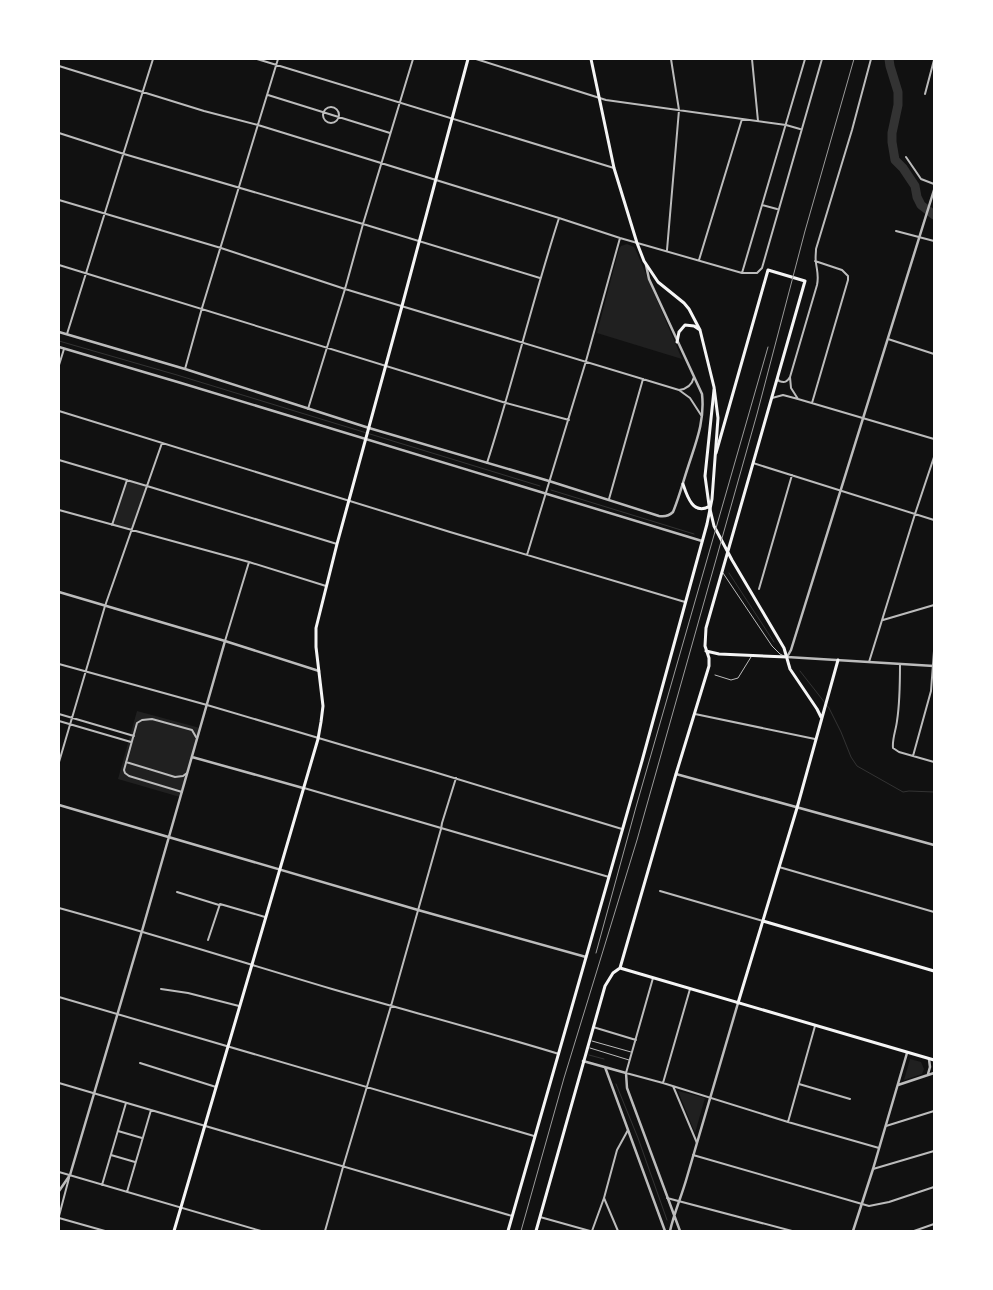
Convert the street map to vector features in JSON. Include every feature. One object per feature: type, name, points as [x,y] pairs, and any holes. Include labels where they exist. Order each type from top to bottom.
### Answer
[{"type":"main road","points":[[174,1231],[318,739],[323,706],[316,634],[326,586],[468,59]]},
{"type":"main road","points":[[508,1231],[702,542],[711,504],[716,454],[718,418],[714,387],[700,330],[684,303],[658,282],[645,264],[614,168],[591,59]]},
{"type":"main road","points":[[536,1231],[605,986],[613,973],[620,968],[709,666],[705,640],[706,628],[805,281],[768,270],[716,454]]},
{"type":"main road","points":[[677,342],[679,332],[685,326],[694,326],[700,330]]},
{"type":"main road","points":[[714,387],[705,476],[714,526],[781,642],[790,669],[818,709],[821,717]]},
{"type":"main road","points":[[683,484],[692,505],[702,509],[711,504]]},
{"type":"main road","points":[[706,651],[719,654],[787,657]]},
{"type":"main road","points":[[738,1003],[797,808],[838,660]]},
{"type":"main road","points":[[763,921],[934,971]]},
{"type":"main road","points":[[620,968],[934,1060]]},
{"type":"street","points":[[67,334],[153,59]]},
{"type":"street","points":[[257,59],[614,168]]},
{"type":"street","points":[[184,369],[278,59]]},
{"type":"street","points":[[308,408],[413,59]]},
{"type":"street","points":[[476,59],[599,98],[786,125],[801,129]]},
{"type":"street","points":[[667,250],[679,110],[671,59]]},
{"type":"street","points":[[752,59],[758,121]]},
{"type":"street","points":[[742,272],[805,59]]},
{"type":"street","points":[[59,66],[204,111],[258,125],[620,238],[742,272],[754,273],[760,271],[822,59]]},
{"type":"street","points":[[798,399],[791,388],[790,377],[817,285],[816,249],[872,59]]},
{"type":"street","points":[[925,94],[934,60],[930,59]]},
{"type":"street","points":[[267,95],[390,132]]},
{"type":"street","points":[[327,108],[333,108],[337,112],[338,117],[334,122],[330,123],[324,119],[323,113],[327,108]]},
{"type":"street","points":[[700,260],[742,119]]},
{"type":"street","points":[[59,133],[540,278]]},
{"type":"street","points":[[906,157],[921,180],[934,184]]},
{"type":"street","points":[[934,190],[791,650],[787,657],[934,666]]},
{"type":"street","points":[[59,200],[679,390],[685,393],[695,404],[702,417]]},
{"type":"street","points":[[762,205],[778,210]]},
{"type":"street","points":[[487,463],[559,218]]},
{"type":"street","points":[[896,230],[934,242]]},
{"type":"street","points":[[527,555],[586,361],[620,238]]},
{"type":"street","points":[[812,403],[848,280],[848,276],[842,270],[815,261]]},
{"type":"street","points":[[59,332],[184,369],[368,429],[660,516],[666,516],[673,512],[701,426],[702,394],[649,279],[645,264]]},
{"type":"street","points":[[59,265],[506,403],[568,420]]},
{"type":"street","points":[[888,339],[934,354]]},
{"type":"street","points":[[59,347],[366,438],[702,542]]},
{"type":"street","points":[[59,365],[64,348]]},
{"type":"street","points":[[679,390],[688,388],[694,376]]},
{"type":"street","points":[[778,377],[779,381],[784,382],[790,377]]},
{"type":"street","points":[[609,500],[643,379]]},
{"type":"street","points":[[772,398],[783,395],[934,439]]},
{"type":"street","points":[[59,411],[348,501],[685,602]]},
{"type":"street","points":[[59,762],[105,606],[162,443]]},
{"type":"street","points":[[869,662],[934,457]]},
{"type":"street","points":[[59,460],[337,544]]},
{"type":"street","points":[[753,463],[934,520]]},
{"type":"street","points":[[759,588],[792,475]]},
{"type":"street","points":[[112,525],[128,480]]},
{"type":"street","points":[[59,510],[249,562],[326,586]]},
{"type":"street","points":[[105,1231],[59,1217],[249,562]]},
{"type":"street","points":[[59,592],[319,671]]},
{"type":"street","points":[[883,620],[934,605]]},
{"type":"street","points":[[913,756],[931,691],[934,651]]},
{"type":"street","points":[[59,664],[207,705],[622,829]]},
{"type":"street","points":[[900,664],[897,721],[893,748],[934,762]]},
{"type":"street","points":[[59,714],[134,736]]},
{"type":"street","points":[[695,714],[815,739]]},
{"type":"street","points":[[182,792],[129,776],[124,770],[126,762],[137,723],[142,720],[152,718],[192,730],[196,735],[196,740]]},
{"type":"street","points":[[59,721],[132,742]]},
{"type":"street","points":[[192,757],[609,877]]},
{"type":"street","points":[[126,762],[174,777],[183,776],[187,773]]},
{"type":"street","points":[[676,774],[934,845]]},
{"type":"street","points":[[325,1231],[456,778]]},
{"type":"street","points":[[59,805],[168,838],[586,957]]},
{"type":"street","points":[[779,867],[934,912]]},
{"type":"street","points":[[660,891],[763,921]]},
{"type":"street","points":[[177,892],[266,917]]},
{"type":"street","points":[[208,940],[219,905]]},
{"type":"street","points":[[59,908],[559,1054]]},
{"type":"street","points":[[653,978],[626,1073],[627,1088],[680,1231]]},
{"type":"street","points":[[161,988],[240,1006]]},
{"type":"street","points":[[663,1083],[690,989]]},
{"type":"street","points":[[59,997],[536,1136]]},
{"type":"street","points":[[670,1231],[738,1003]]},
{"type":"street","points":[[788,1122],[815,1026]]},
{"type":"street","points":[[593,1027],[636,1040]]},
{"type":"street","points":[[853,1231],[907,1053]]},
{"type":"street","points":[[927,1075],[930,1067],[929,1059]]},
{"type":"street","points":[[583,1061],[879,1148]]},
{"type":"street","points":[[140,1063],[216,1086]]},
{"type":"street","points":[[605,1067],[665,1231]]},
{"type":"street","points":[[898,1084],[934,1073]]},
{"type":"street","points":[[59,1083],[513,1216]]},
{"type":"street","points":[[799,1084],[850,1099]]},
{"type":"street","points":[[673,1086],[697,1143]]},
{"type":"street","points":[[102,1185],[126,1103]]},
{"type":"street","points":[[127,1192],[151,1110]]},
{"type":"street","points":[[886,1126],[934,1111]]},
{"type":"street","points":[[540,1217],[591,1231],[604,1198],[617,1150],[628,1130]]},
{"type":"street","points":[[118,1131],[143,1138]]},
{"type":"street","points":[[873,1169],[934,1151]]},
{"type":"street","points":[[111,1155],[135,1162]]},
{"type":"street","points":[[693,1155],[869,1206],[889,1202],[934,1187]]},
{"type":"street","points":[[59,1172],[261,1231]]},
{"type":"street","points":[[59,1191],[70,1175]]},
{"type":"street","points":[[604,1198],[618,1231]]},
{"type":"street","points":[[667,1198],[792,1231]]},
{"type":"street","points":[[914,1231],[934,1224]]},
{"type":"lane","points":[[722,572],[772,646],[780,654],[787,657]]},
{"type":"lane","points":[[715,675],[731,680],[738,678],[751,656]]},
{"type":"lane","points":[[589,1040],[632,1052]]},
{"type":"lane","points":[[587,1048],[630,1060]]},
{"type":"shaded area","points":[[627,244],[634,247],[637,253],[682,359],[597,333],[619,249]]},
{"type":"shaded area","points":[[127,480],[147,486],[132,530],[112,525]]},
{"type":"shaded area","points":[[137,711],[200,728],[180,797],[118,779]]},
{"type":"shaded area","points":[[910,1059],[921,1062],[924,1069],[922,1074],[904,1080]]},
{"type":"shaded area","points":[[678,1091],[705,1098],[695,1133]]},
{"type":"waterway","points":[[889,59],[898,92],[898,105],[892,133],[895,160],[915,186],[921,205],[934,215]]},
{"type":"waterway","points":[[59,341],[177,375],[540,486]]},
{"type":"waterway","points":[[551,490],[694,534]]},
{"type":"waterway","points":[[729,573],[774,642]]},
{"type":"waterway","points":[[800,671],[829,708],[857,766],[903,792],[934,792]]},
{"type":"waterway","points":[[589,1055],[604,1059]]},
{"type":"waterway","points":[[616,1084],[638,1138],[667,1220]]},
{"type":"railway","points":[[521,1231],[564,1078],[637,840],[757,414],[805,231],[854,59]]},
{"type":"railway","points":[[596,953],[768,347]]}]
